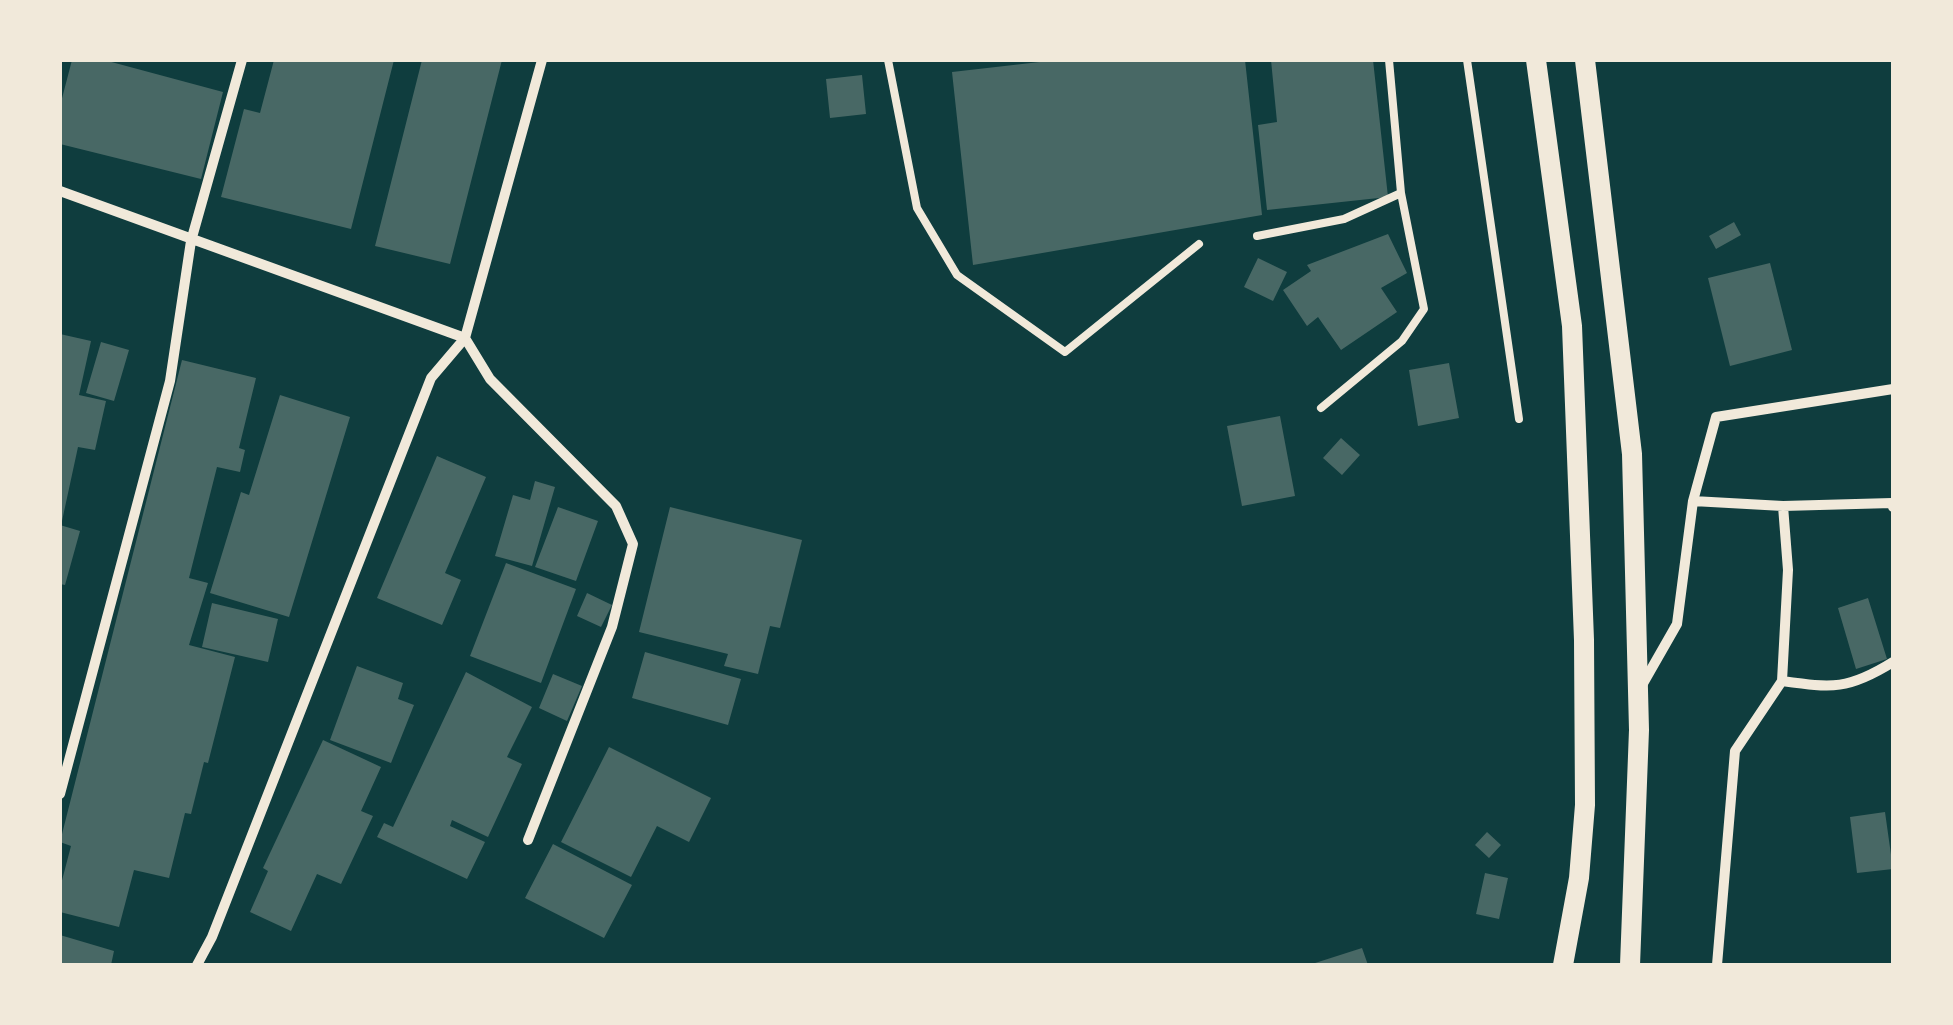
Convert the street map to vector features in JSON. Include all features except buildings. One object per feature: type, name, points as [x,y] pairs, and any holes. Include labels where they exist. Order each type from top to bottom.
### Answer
[{"type":"main road","points":[[1536,60],[1572,326],[1584,640],[1584,805],[1579,878],[1564,965]]},
{"type":"main road","points":[[1585,60],[1632,454],[1638,692],[1630,965]]},
{"type":"street","points":[[60,794],[170,381],[191,241],[242,60]]},
{"type":"street","points":[[196,965],[212,938],[431,378],[465,338],[542,60]]},
{"type":"street","points":[[60,191],[465,338],[490,379],[616,506],[632,544],[612,627],[528,840]]},
{"type":"street","points":[[1638,692],[1677,624],[1693,500],[1716,417],[1893,388]]},
{"type":"street","points":[[1693,500],[1783,506],[1893,505]]},
{"type":"street","points":[[1716,965],[1735,751],[1782,680],[1788,570],[1783,506]]},
{"type":"street","points":[[1782,680],[1825,687],[1860,683],[1893,662]]},
{"type":"lane","points":[[888,60],[917,208],[947,258],[958,275],[1065,352],[1200,244]]},
{"type":"lane","points":[[1321,408],[1402,341],[1424,309],[1401,193],[1389,60]]},
{"type":"lane","points":[[1467,60],[1519,419]]},
{"type":"lane","points":[[1257,236],[1344,219],[1401,193]]}]
